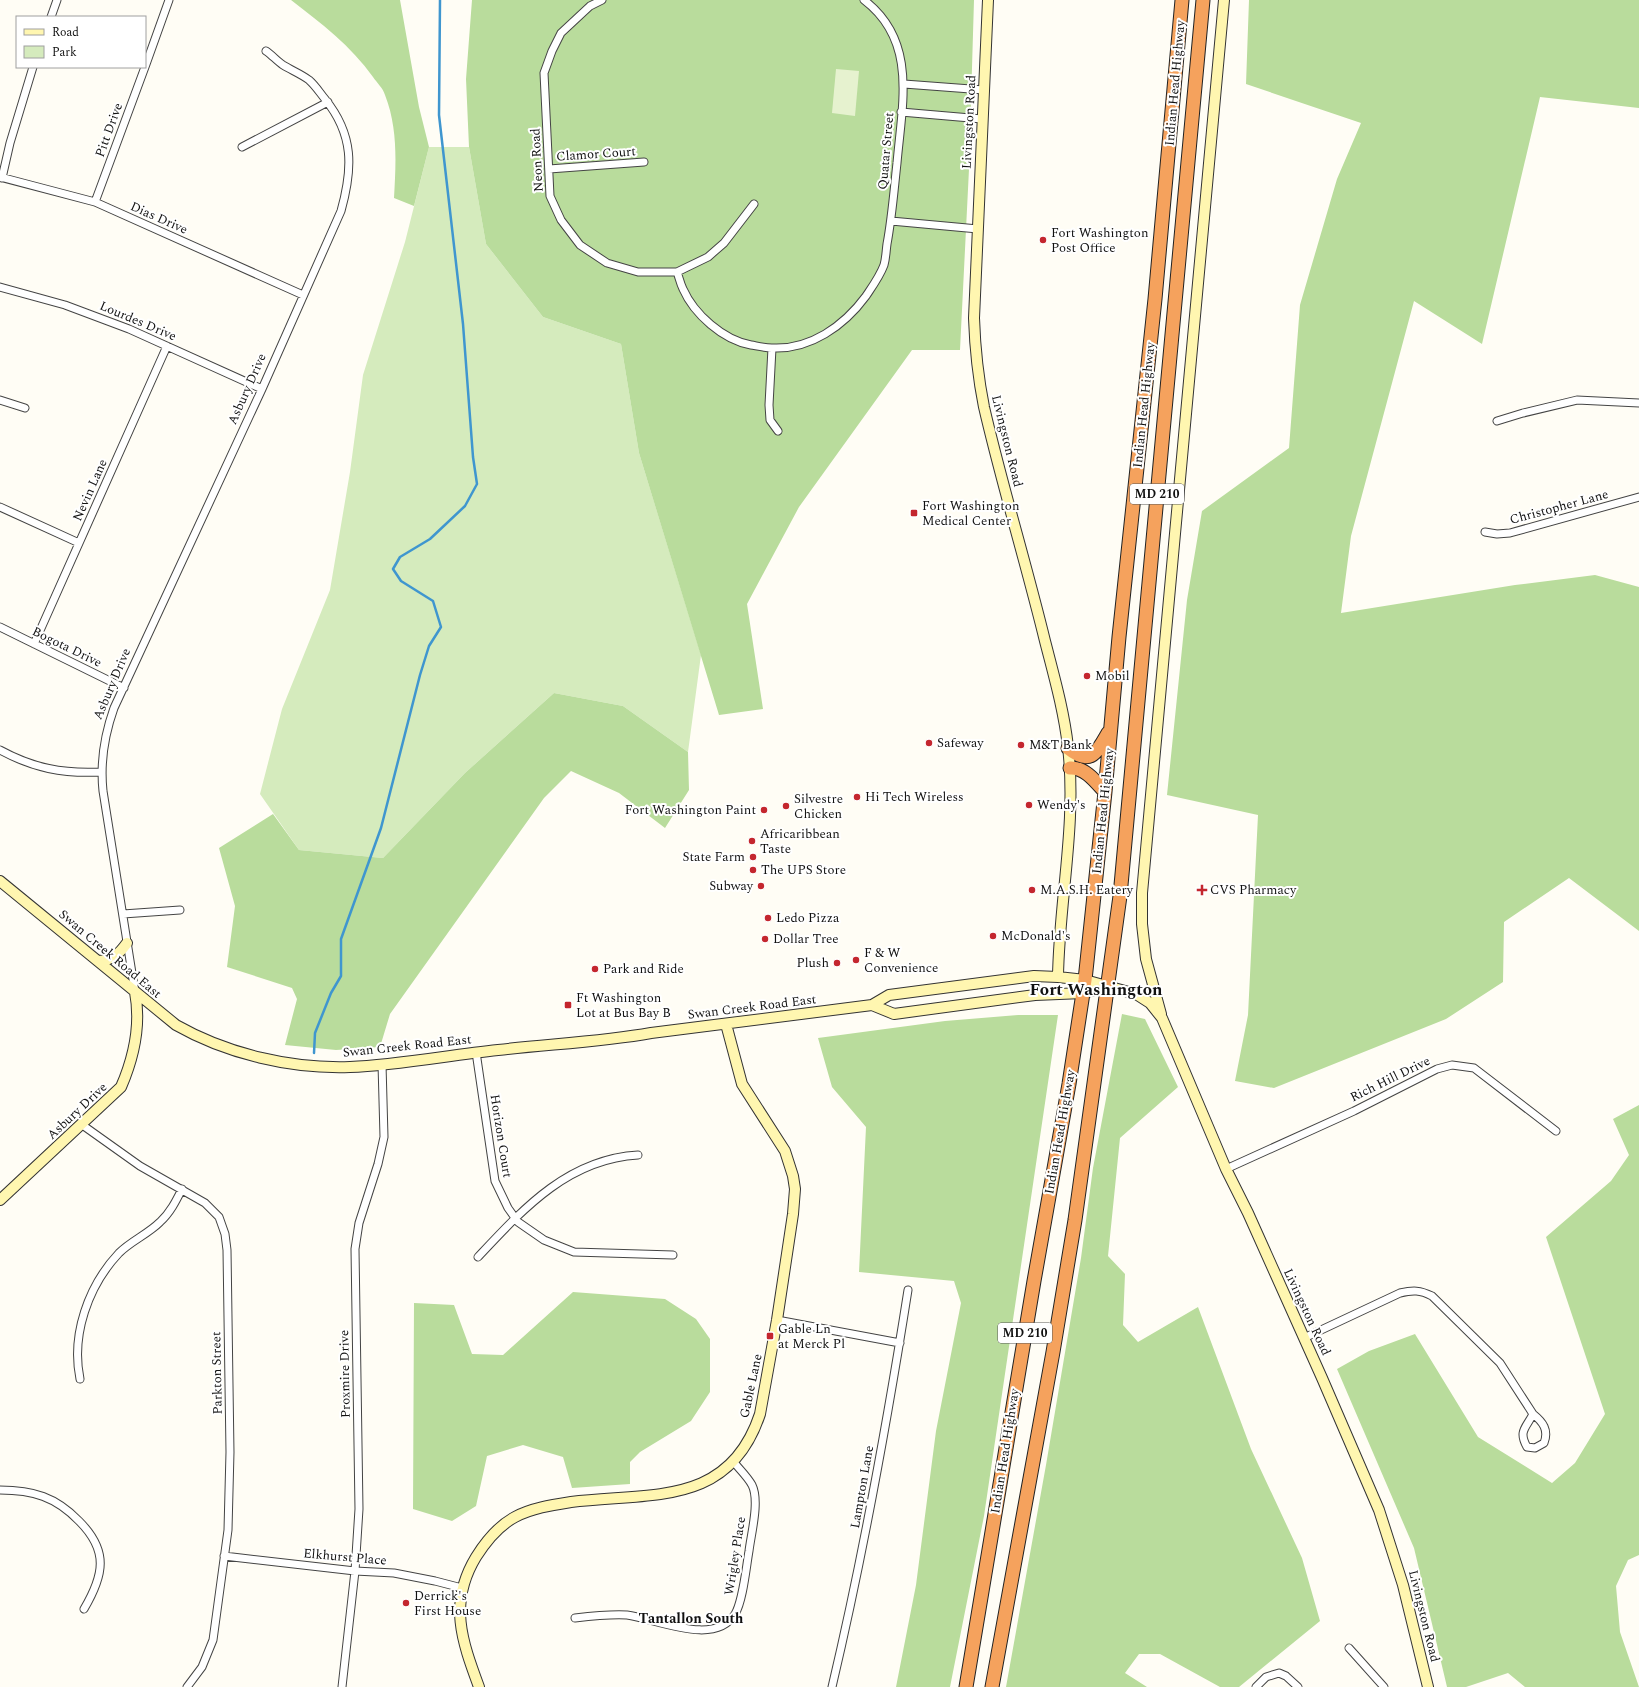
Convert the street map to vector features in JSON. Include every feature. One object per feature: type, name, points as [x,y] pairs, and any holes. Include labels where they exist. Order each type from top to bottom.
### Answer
[{"type":"highway","name":"Indian Head Highway","points":[[966,1687],[1034,1281],[1069,1084],[1085,980],[1156,298],[1182,0]]},
{"type":"highway","name":"Indian Head Highway","points":[[992,1687],[1053,1352],[1075,1220],[1120,896],[1203,0]]},
{"type":"highway","points":[[1068,748],[1076,755],[1090,757],[1095,754],[1110,730]]},
{"type":"highway","points":[[1070,768],[1082,770],[1095,780],[1105,792]]},
{"type":"main road","name":"Livingston Road","points":[[988,0],[974,318],[979,378],[990,433],[1054,675],[1068,748],[1070,768],[1070,818],[1062,906],[1058,977]]},
{"type":"main road","points":[[1162,1018],[1146,959],[1142,924],[1142,893],[1224,0]]},
{"type":"main road","name":"Swan Creek Road East","points":[[0,881],[99,961],[134,992],[176,1025],[186,1031],[218,1045],[245,1053],[312,1066],[349,1067],[382,1064],[476,1052],[629,1037],[651,1032],[872,1005],[889,995],[1034,976],[1085,980],[1107,987]]},
{"type":"main road","points":[[99,961],[110,960],[122,951],[127,943]]},
{"type":"main road","name":"Livingston Road","points":[[1107,987],[1136,994],[1150,1003],[1162,1018],[1226,1169],[1304,1338],[1379,1510],[1403,1585],[1428,1687]]},
{"type":"main road","name":"Swan Creek Road East","points":[[872,1005],[894,1014],[1035,995],[1083,993],[1107,987]]},
{"type":"main road","name":"Asbury Drive","points":[[0,1200],[121,1087],[129,1069],[134,1051],[138,1009],[134,992]]},
{"type":"main road","name":"Gable Lane","points":[[479,1687],[461,1632],[460,1614],[462,1588],[470,1567],[491,1536],[514,1517],[527,1512],[560,1504],[660,1494],[684,1490],[718,1475],[742,1451],[752,1436],[760,1414],[777,1320],[793,1214],[795,1189],[790,1163],[780,1142],[742,1084],[726,1024]]},
{"type":"street","points":[[51,16],[57,0]]},
{"type":"street","name":"Pitt Drive","points":[[146,64],[169,0]]},
{"type":"street","name":"Neon Road","points":[[602,0],[590,6],[561,32],[552,50],[544,73],[550,196],[561,220],[580,245],[606,263],[638,272],[677,272],[708,257],[724,243],[754,204]]},
{"type":"street","points":[[864,0],[874,8],[892,31],[900,57],[904,84],[984,90]]},
{"type":"street","name":"Asbury Drive","points":[[134,992],[123,914],[111,847],[101,772],[103,750],[109,723],[262,389],[341,211],[347,189],[350,168],[349,148],[344,129],[336,113],[310,80],[283,65],[266,51]]},
{"type":"street","points":[[1,177],[33,68]]},
{"type":"street","name":"Pitt Drive","points":[[95,202],[145,68]]},
{"type":"street","name":"Quatar Street","points":[[677,272],[683,290],[701,316],[722,334],[742,343],[772,348],[789,347],[811,342],[833,330],[851,314],[873,286],[884,265],[891,221],[904,84]]},
{"type":"street","points":[[242,147],[328,102]]},
{"type":"street","points":[[901,112],[982,119]]},
{"type":"street","name":"Clamor Court","points":[[549,169],[644,162]]},
{"type":"street","name":"Dias Drive","points":[[1,177],[95,202],[303,295]]},
{"type":"street","points":[[891,221],[978,229]]},
{"type":"street","name":"Lourdes Drive","points":[[0,287],[65,305],[129,329],[262,389]]},
{"type":"street","name":"Nevin Lane","points":[[34,644],[167,346]]},
{"type":"street","points":[[772,348],[769,405],[770,420],[778,431]]},
{"type":"street","points":[[0,400],[25,408]]},
{"type":"street","points":[[1497,422],[1530,411],[1577,400],[1639,403]]},
{"type":"street","name":"Christopher Lane","points":[[1485,532],[1497,534],[1510,533],[1639,497]]},
{"type":"street","points":[[0,507],[79,542]]},
{"type":"street","name":"Bogota Drive","points":[[0,627],[124,688]]},
{"type":"street","points":[[0,750],[21,761],[42,768],[71,772],[101,772]]},
{"type":"street","points":[[123,914],[180,910]]},
{"type":"street","name":"Horizon Court","points":[[476,1052],[495,1181],[505,1204],[514,1218],[525,1228],[544,1240],[574,1252],[673,1255]]},
{"type":"street","name":"Proxmire Drive","points":[[342,1687],[355,1571],[359,1509],[355,1249],[359,1223],[382,1148],[384,1117],[382,1064]]},
{"type":"street","name":"Rich Hill Drive","points":[[1226,1169],[1354,1111],[1437,1069],[1452,1065],[1474,1068],[1556,1131]]},
{"type":"street","name":"Parkton Street","points":[[82,1124],[140,1166],[205,1203],[219,1217],[225,1234],[227,1250],[230,1452],[228,1530],[213,1640],[202,1667],[186,1687]]},
{"type":"street","points":[[478,1257],[514,1218],[556,1183],[577,1171],[620,1156],[638,1155]]},
{"type":"street","points":[[80,1380],[78,1361],[80,1334],[84,1312],[96,1284],[120,1253],[134,1240],[162,1221],[173,1206],[182,1189]]},
{"type":"street","name":"Lampton Lane","points":[[832,1687],[871,1509],[908,1290]]},
{"type":"street","points":[[1304,1338],[1400,1293],[1412,1290],[1422,1291],[1432,1296],[1500,1363],[1533,1414],[1542,1422],[1546,1432],[1544,1443],[1535,1448],[1527,1447],[1522,1439],[1523,1430],[1533,1414]]},
{"type":"street","points":[[777,1320],[900,1343]]},
{"type":"street","name":"Wrigley Place","points":[[575,1618],[626,1615],[700,1630],[716,1629],[731,1620],[740,1604],[750,1546],[755,1498],[751,1484],[733,1461]]},
{"type":"street","points":[[0,1490],[17,1490],[44,1496],[64,1507],[89,1530],[98,1545],[100,1570],[92,1594],[84,1609]]},
{"type":"street","name":"Elkhurst Place","points":[[224,1556],[355,1571],[394,1573],[462,1588]]},
{"type":"street","points":[[1349,1648],[1384,1687]]},
{"type":"street","points":[[1256,1687],[1266,1677],[1278,1673],[1286,1676],[1298,1687]]},
{"type":"green space","points":[[291,0],[400,0],[419,107],[429,147],[414,206],[394,198],[394,133],[389,107],[383,90],[345,45]]},
{"type":"green space","points":[[472,0],[974,0],[969,169],[960,350],[912,350],[799,507],[747,604],[763,709],[719,715],[639,453],[621,344],[543,317],[486,244],[469,147],[466,79]]},
{"type":"green space","points":[[1249,0],[1639,0],[1639,108],[1540,97],[1482,344],[1414,301],[1351,536],[1341,613],[1515,585],[1595,575],[1639,587],[1639,931],[1569,878],[1504,922],[1503,982],[1446,1019],[1274,1088],[1235,1081],[1248,1015],[1258,815],[1167,795],[1187,600],[1202,511],[1289,448],[1300,305],[1337,179],[1361,123],[1246,84]]},
{"type":"green space","points":[[836,69],[859,71],[855,116],[832,113]]},
{"type":"green space","points":[[429,147],[469,147],[486,244],[543,317],[621,344],[639,453],[701,655],[688,752],[623,706],[554,693],[465,773],[383,858],[299,850],[260,794],[282,709],[330,590],[350,472],[363,375],[405,242]]},
{"type":"green space","points":[[554,693],[623,706],[688,752],[689,790],[665,828],[619,793],[571,771],[544,798],[390,1014],[380,1047],[336,1050],[285,1045],[297,999],[292,988],[227,967],[235,906],[219,848],[273,814],[299,850],[383,858],[465,773]]},
{"type":"green space","points":[[1122,1014],[1145,1019],[1178,1087],[1120,1138],[1108,1256],[1125,1274],[1123,1325],[1138,1342],[1198,1307],[1251,1449],[1302,1558],[1320,1621],[1239,1687],[1220,1687],[1160,1654],[1139,1654],[1125,1673],[1147,1687],[1006,1687],[1081,1258],[1093,1168]]},
{"type":"green space","points":[[1018,1015],[1058,1015],[984,1516],[950,1687],[896,1687],[916,1585],[936,1431],[961,1303],[954,1281],[859,1272],[866,1127],[832,1087],[818,1038],[945,1021]]},
{"type":"green space","points":[[1639,1105],[1639,1555],[1628,1560],[1616,1586],[1620,1632],[1639,1687],[1525,1687],[1508,1673],[1466,1687],[1447,1687],[1414,1548],[1337,1369],[1369,1351],[1415,1334],[1478,1437],[1552,1483],[1575,1463],[1605,1414],[1546,1237],[1611,1181],[1629,1155],[1613,1119]]},
{"type":"green space","points":[[573,1292],[665,1299],[696,1319],[710,1339],[710,1392],[691,1421],[640,1452],[630,1462],[630,1484],[572,1488],[563,1457],[523,1445],[487,1456],[476,1506],[452,1521],[413,1509],[414,1303],[454,1305],[472,1354],[503,1355]]},
{"type":"waterway","points":[[314,1053],[315,1033],[331,993],[341,976],[341,939],[381,828],[420,675],[429,646],[441,627],[433,601],[401,581],[393,569],[400,557],[430,539],[465,506],[477,484],[473,457],[463,324],[439,115],[440,0]]},
{"type":"place","name":"Fort Washington Post Office","points":[[1043,240]]},
{"type":"place","name":"Fort Washington Medical Center","points":[[914,513]]},
{"type":"place","name":"Mobil","points":[[1087,676]]},
{"type":"place","name":"Safeway","points":[[929,743]]},
{"type":"place","name":"M&T Bank","points":[[1021,745]]},
{"type":"place","name":"Hi Tech Wireless","points":[[857,797]]},
{"type":"place","name":"Wendy's","points":[[1029,805]]},
{"type":"place","name":"Silvestre Chicken","points":[[786,806]]},
{"type":"place","name":"Fort Washington Paint","points":[[764,810]]},
{"type":"place","name":"Africaribbean Taste","points":[[752,841]]},
{"type":"place","name":"State Farm","points":[[753,857]]},
{"type":"place","name":"The UPS Store","points":[[753,870]]},
{"type":"place","name":"Subway","points":[[761,886]]},
{"type":"place","name":"M.A.S.H. Eatery","points":[[1032,890]]},
{"type":"place","name":"CVS Pharmacy","points":[[1202,890]]},
{"type":"place","name":"Ledo Pizza","points":[[768,918]]},
{"type":"place","name":"McDonald's","points":[[993,936]]},
{"type":"place","name":"Dollar Tree","points":[[765,939]]},
{"type":"place","name":"F & W Convenience","points":[[856,960]]},
{"type":"place","name":"Plush","points":[[837,963]]},
{"type":"place","name":"Park and Ride","points":[[595,969]]},
{"type":"place","name":"Ft Washington Lot at Bus Bay B","points":[[568,1005]]},
{"type":"place","name":"Gable Ln at Merck Pl","points":[[770,1336]]},
{"type":"place","name":"Derrick's First House","points":[[406,1603]]},
{"type":"district","name":"Fort Washington","points":[[1096,990]]},
{"type":"district","name":"Tantallon South","points":[[691,1618]]}]
